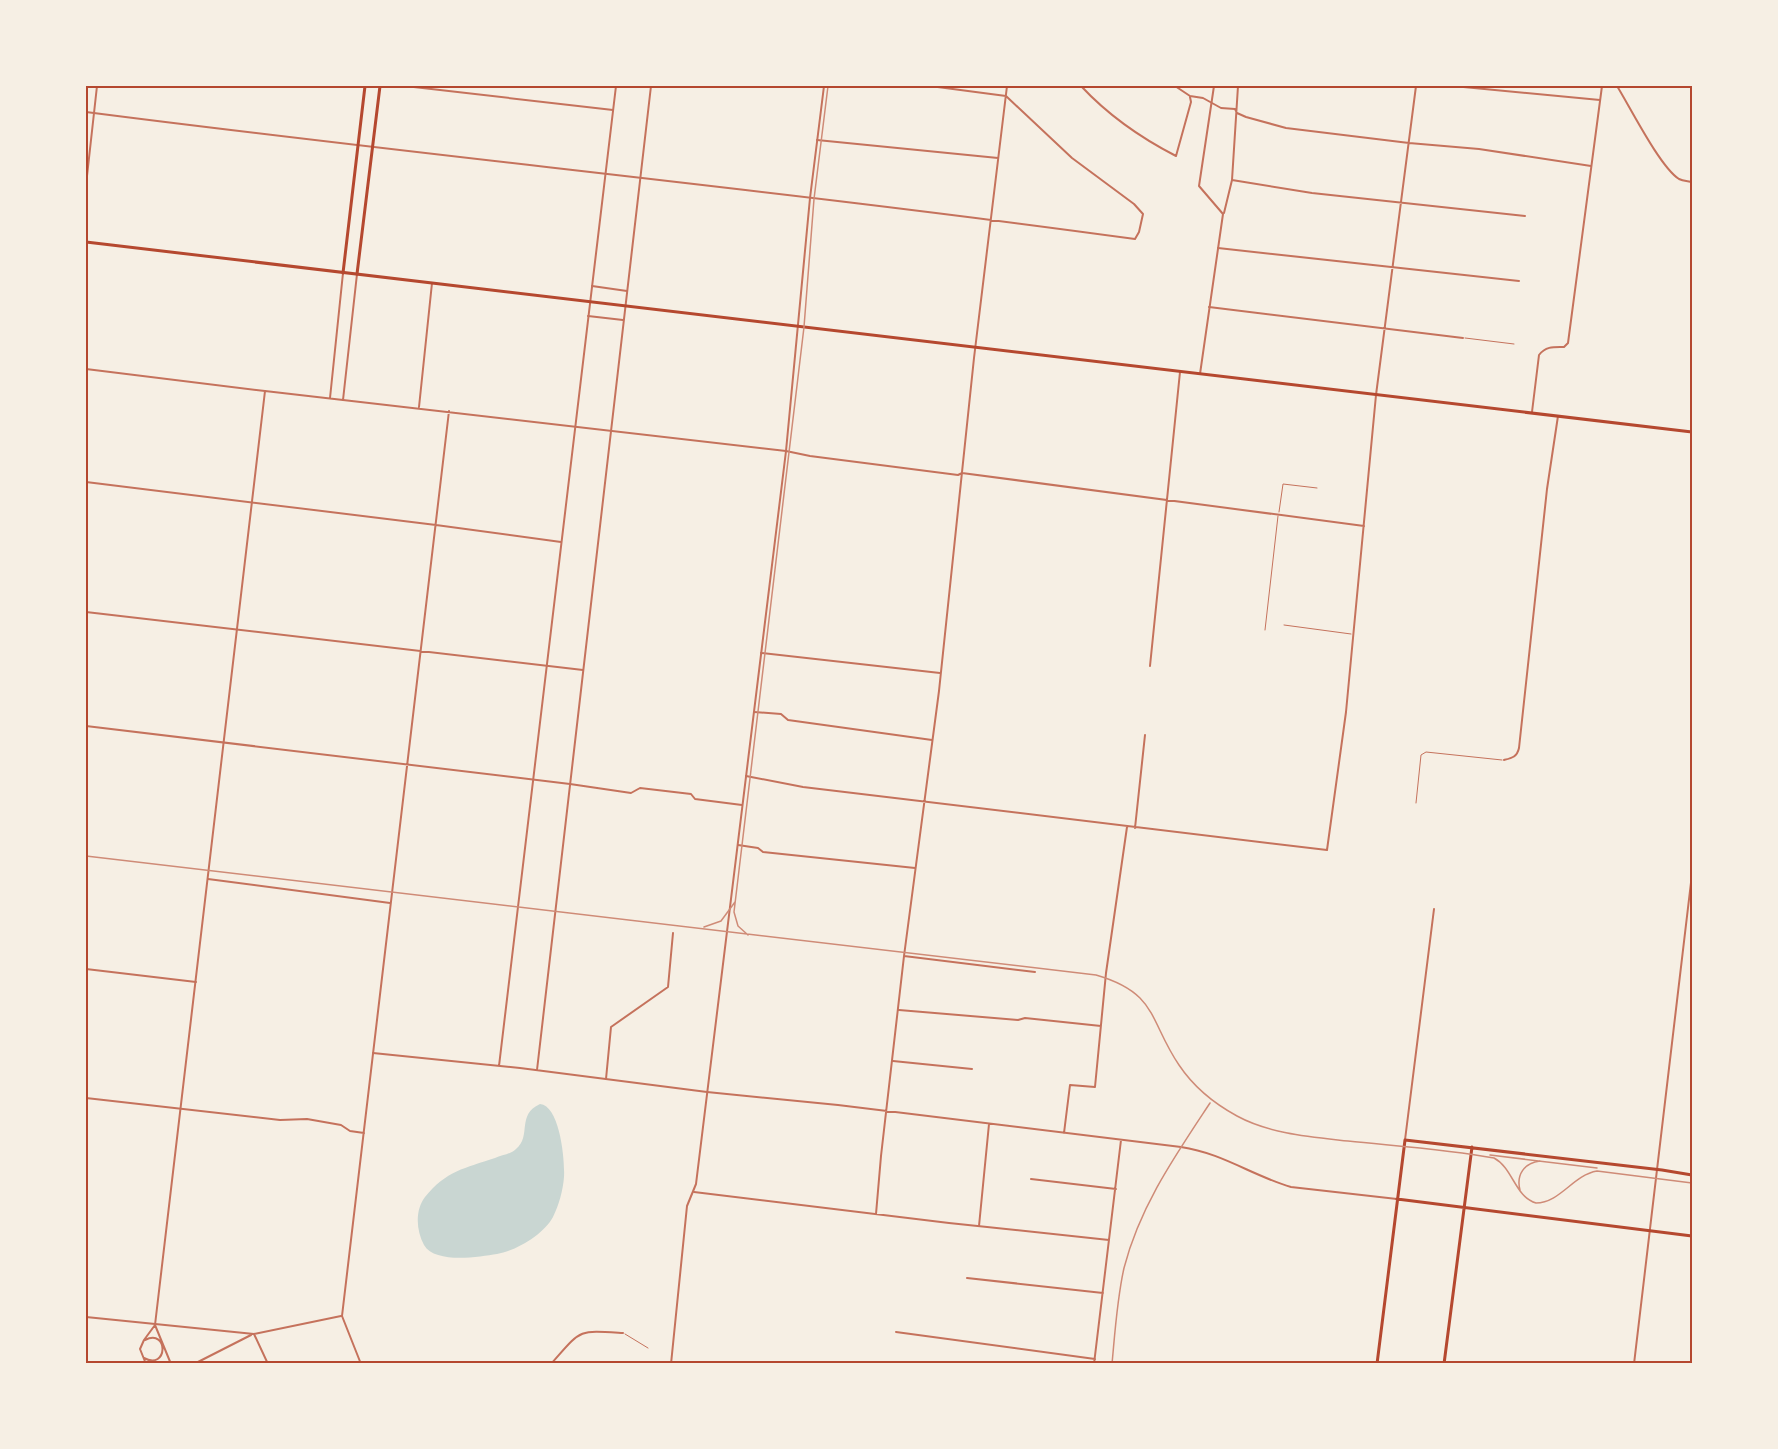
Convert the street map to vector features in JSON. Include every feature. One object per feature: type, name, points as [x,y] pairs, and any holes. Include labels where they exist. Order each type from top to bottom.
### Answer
[{"type":"main road","points":[[343,273],[365,86]]},
{"type":"main road","points":[[357,274],[380,86]]},
{"type":"main road","points":[[86,242],[1692,432]]},
{"type":"main road","points":[[1377,1364],[1405,1140],[1692,1175]]},
{"type":"main road","points":[[1444,1364],[1472,1147]]},
{"type":"main road","points":[[1397,1199],[1692,1236]]},
{"type":"street","points":[[86,185],[97,86]]},
{"type":"street","points":[[405,86],[613,110]]},
{"type":"street","points":[[499,1066],[616,86]]},
{"type":"street","points":[[537,1070],[651,86]]},
{"type":"street","points":[[671,1364],[687,1206],[694,1192],[786,451],[810,198],[824,86]]},
{"type":"street","points":[[86,112],[372,147],[605,172],[1135,239],[1143,214],[1134,204],[1072,159],[1006,96],[930,86]]},
{"type":"street","points":[[876,1214],[904,956],[941,673],[1007,86]]},
{"type":"street","points":[[1081,86],[1124,124],[1176,156],[1191,102],[1190,96]]},
{"type":"street","points":[[1176,86],[1190,96],[1203,98],[1221,108],[1235,109],[1237,112],[1286,128],[1479,149],[1591,166]]},
{"type":"street","points":[[1214,86],[1199,186],[1223,214]]},
{"type":"street","points":[[1200,374],[1223,214],[1232,180],[1238,86]]},
{"type":"street","points":[[746,776],[802,787],[1327,850],[1346,712],[1376,395],[1416,86]]},
{"type":"street","points":[[1453,86],[1600,100]]},
{"type":"street","points":[[1532,413],[1539,355],[1548,347],[1564,347],[1568,343],[1602,86]]},
{"type":"street","points":[[1617,86],[1647,139],[1674,175],[1682,181],[1692,182]]},
{"type":"street","points":[[817,140],[998,158]]},
{"type":"street","points":[[1232,180],[1312,193],[1525,216]]},
{"type":"street","points":[[1218,248],[1519,281]]},
{"type":"street","points":[[330,398],[343,273]]},
{"type":"street","points":[[343,400],[357,274]]},
{"type":"street","points":[[419,407],[432,283]]},
{"type":"street","points":[[592,286],[627,291]]},
{"type":"street","points":[[1209,307],[1463,338]]},
{"type":"street","points":[[588,316],[623,320]]},
{"type":"street","points":[[86,369],[786,451],[810,456],[1364,526]]},
{"type":"street","points":[[1150,666],[1180,372]]},
{"type":"street","points":[[146,1364],[141,1354],[141,1344],[155,1324],[265,391]]},
{"type":"street","points":[[361,1364],[342,1316],[449,411]]},
{"type":"street","points":[[1503,760],[1518,754],[1519,748],[1547,489],[1558,416]]},
{"type":"street","points":[[86,482],[561,542]]},
{"type":"street","points":[[86,612],[583,670]]},
{"type":"street","points":[[761,654],[941,673]]},
{"type":"street","points":[[754,712],[781,714],[788,720],[933,740]]},
{"type":"street","points":[[86,726],[533,779],[631,793],[640,788],[691,794],[695,799],[742,805]]},
{"type":"street","points":[[1135,828],[1145,735]]},
{"type":"street","points":[[1064,1133],[1070,1085],[1095,1087],[1106,975],[1127,827]]},
{"type":"street","points":[[738,845],[758,848],[763,852],[915,867]]},
{"type":"street","points":[[1634,1364],[1692,874]]},
{"type":"street","points":[[208,879],[391,903]]},
{"type":"street","points":[[1405,1140],[1434,909]]},
{"type":"street","points":[[606,1079],[611,1027],[668,987],[673,933]]},
{"type":"street","points":[[904,956],[1035,972]]},
{"type":"street","points":[[86,969],[196,982]]},
{"type":"street","points":[[899,1010],[1018,1020],[1025,1018],[1101,1026]]},
{"type":"street","points":[[373,1053],[537,1070],[1197,1149],[1225,1158],[1275,1182],[1291,1187],[1397,1199]]},
{"type":"street","points":[[893,1060],[972,1070]]},
{"type":"street","points":[[86,1098],[280,1120],[307,1119],[341,1125],[350,1131],[364,1133]]},
{"type":"street","points":[[978,1226],[989,1124]]},
{"type":"street","points":[[896,1332],[1094,1361],[1120,1140]]},
{"type":"street","points":[[1031,1179],[1116,1189]]},
{"type":"street","points":[[694,1192],[1109,1240]]},
{"type":"street","points":[[967,1278],[1103,1293]]},
{"type":"street","points":[[194,1364],[254,1334],[342,1316]]},
{"type":"street","points":[[86,1317],[254,1334]]},
{"type":"street","points":[[155,1324],[171,1364]]},
{"type":"street","points":[[551,1364],[577,1335],[584,1332],[624,1333]]},
{"type":"street","points":[[254,1334],[268,1364]]},
{"type":"street","points":[[141,1344],[146,1339],[153,1338],[163,1344]]},
{"type":"street","points":[[141,1354],[146,1359],[153,1360],[160,1357],[163,1344]]},
{"type":"lane","points":[[1463,338],[1514,344]]},
{"type":"lane","points":[[1265,630],[1283,484],[1317,488]]},
{"type":"lane","points":[[1284,625],[1353,634]]},
{"type":"lane","points":[[1416,803],[1421,756],[1426,752],[1503,760]]},
{"type":"lane","points":[[624,1333],[648,1348]]},
{"type":"shaded area","points":[[540,1104],[547,1107],[557,1123],[563,1159],[562,1192],[549,1223],[529,1241],[497,1254],[457,1258],[437,1255],[430,1251],[424,1245],[418,1227],[418,1214],[425,1197],[448,1176],[514,1151],[521,1144],[528,1114]]},
{"type":"tram line","points":[[748,935],[738,926],[734,912],[804,327],[814,199],[828,86]]},
{"type":"tram line","points":[[86,856],[1096,975],[1131,990],[1142,1000],[1150,1010],[1179,1065],[1205,1094],[1237,1116],[1263,1127],[1306,1136],[1494,1158],[1506,1168],[1523,1195],[1536,1203],[1552,1199],[1581,1178],[1597,1171],[1692,1183]]},
{"type":"tram line","points":[[704,927],[721,921],[735,902]]},
{"type":"tram line","points":[[1490,1155],[1597,1168]]},
{"type":"tram line","points":[[1520,1190],[1520,1175],[1530,1164],[1540,1161]]},
{"type":"railway","points":[[1112,1364],[1116,1316],[1124,1268],[1131,1245],[1160,1182],[1210,1103]]}]
